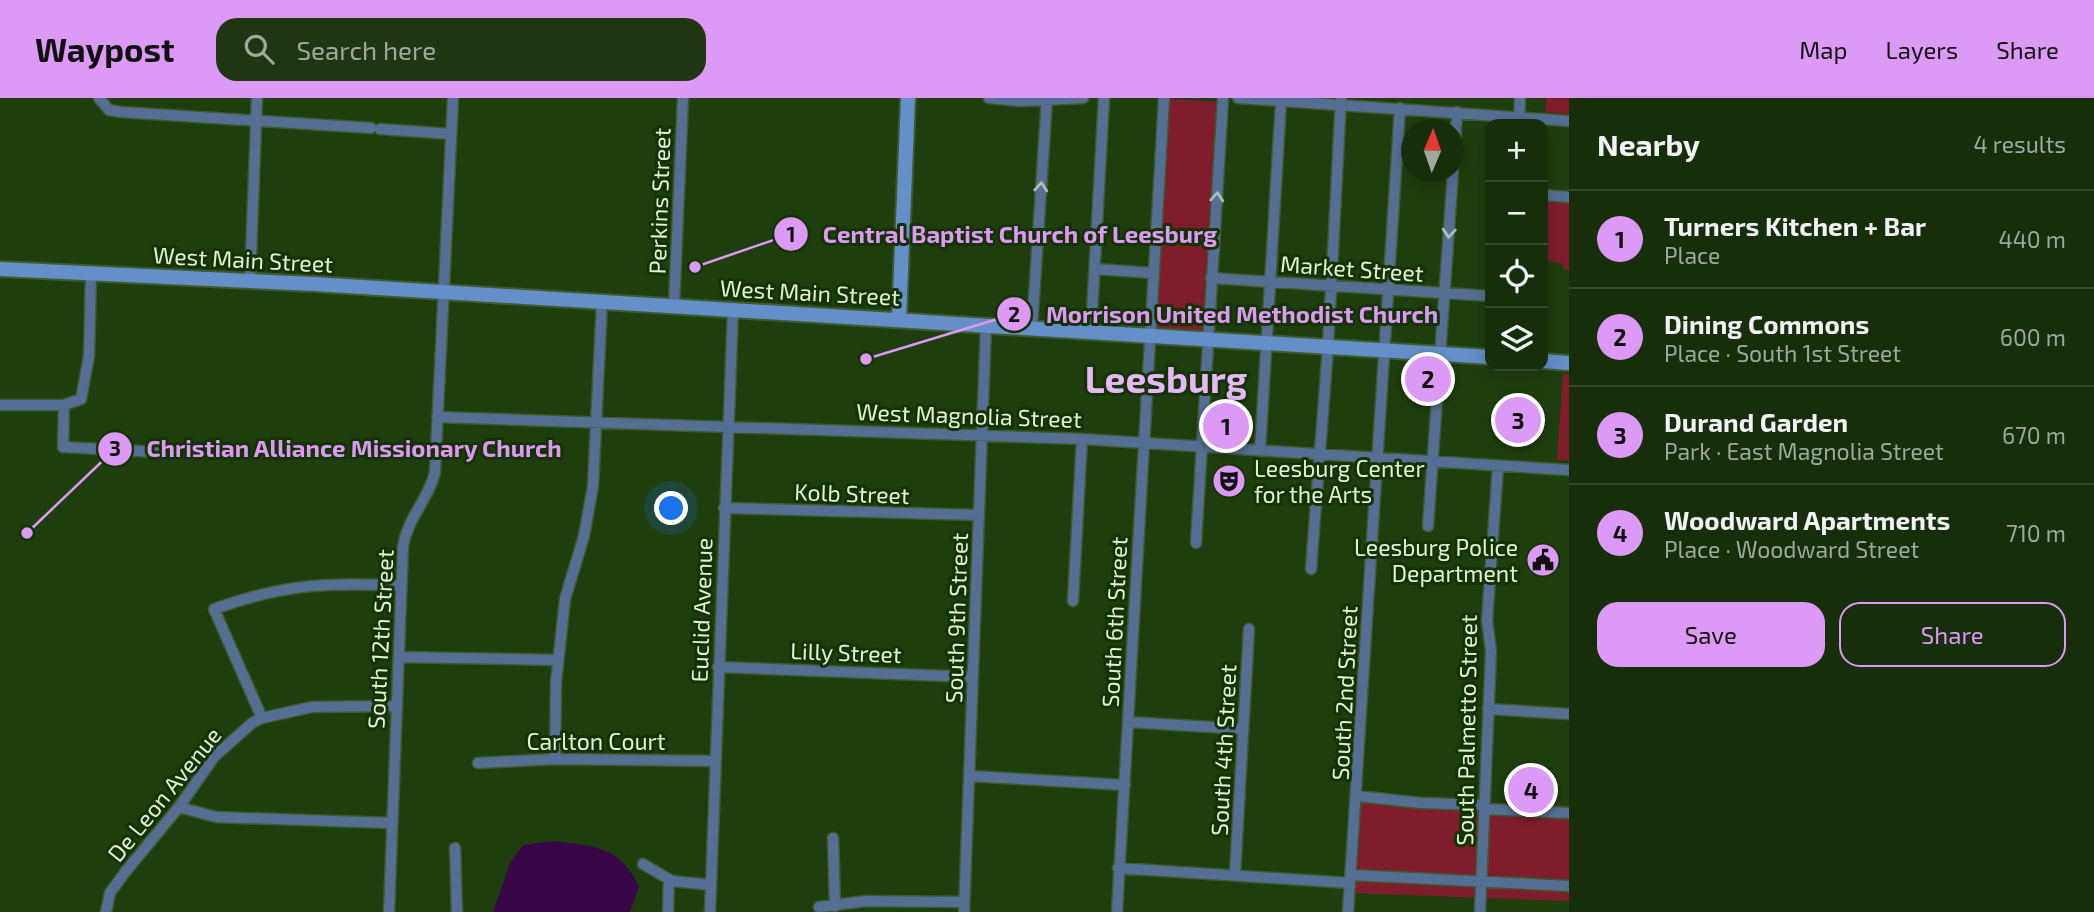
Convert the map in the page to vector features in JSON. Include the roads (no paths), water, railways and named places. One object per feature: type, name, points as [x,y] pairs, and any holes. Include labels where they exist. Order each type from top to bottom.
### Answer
[{"type":"main road","points":[[899,320],[908,98]]},
{"type":"main road","name":"West Main Street","points":[[0,269],[442,292],[1485,357]]},
{"type":"main road","points":[[1548,361],[1569,363]]},
{"type":"street","points":[[99,98],[110,110],[121,112],[451,134]]},
{"type":"street","points":[[250,281],[257,98]]},
{"type":"street","name":"South 12th Street","points":[[389,912],[390,823],[405,533],[435,472],[453,98]]},
{"type":"street","name":"Perkins Street","points":[[674,306],[682,98]]},
{"type":"street","points":[[989,98],[1083,98]]},
{"type":"street","points":[[1091,331],[1104,98]]},
{"type":"street","name":"South 6th Street","points":[[1117,912],[1164,98]]},
{"type":"street","points":[[1196,542],[1223,98]]},
{"type":"street","points":[[1238,98],[1340,101],[1505,119]]},
{"type":"street","points":[[1519,119],[1520,98]]},
{"type":"street","points":[[1032,328],[1047,99]]},
{"type":"street","points":[[1260,451],[1281,101]]},
{"type":"street","points":[[1311,569],[1328,347],[1340,101]]},
{"type":"street","name":"South 2nd Street","points":[[1349,912],[1400,108]]},
{"type":"street","points":[[1457,112],[1457,119]]},
{"type":"street","points":[[1548,121],[1569,121]]},
{"type":"street","points":[[1429,526],[1452,182]]},
{"type":"street","points":[[1548,195],[1569,197]]},
{"type":"street","points":[[1095,269],[1153,273]]},
{"type":"street","points":[[0,405],[64,405],[81,399],[87,379],[90,274]]},
{"type":"street","name":"Market Street","points":[[1211,278],[1485,296]]},
{"type":"street","points":[[555,759],[558,660],[568,583],[591,504],[602,302]]},
{"type":"street","name":"Euclid Avenue","points":[[710,912],[733,310]]},
{"type":"street","name":"South 9th Street","points":[[964,907],[986,325]]},
{"type":"street","points":[[64,405],[62,447],[157,452]]},
{"type":"street","name":"West Magnolia Street","points":[[437,417],[1082,439],[1569,470]]},
{"type":"street","points":[[1073,601],[1082,439]]},
{"type":"street","name":"South Palmetto Street","points":[[1480,912],[1491,651],[1487,620],[1498,466]]},
{"type":"street","name":"Kolb Street","points":[[724,508],[979,515]]},
{"type":"street","points":[[262,718],[214,609],[289,587],[321,583],[401,586]]},
{"type":"street","name":"South 4th Street","points":[[1235,874],[1249,629]]},
{"type":"street","points":[[399,657],[558,660]]},
{"type":"street","name":"Lilly Street","points":[[718,667],[973,677]]},
{"type":"street","name":"De Leon Avenue","points":[[106,912],[110,893],[222,748],[262,718],[334,705],[395,706]]},
{"type":"street","points":[[1488,709],[1569,714]]},
{"type":"street","points":[[1128,722],[1243,729]]},
{"type":"street","name":"Carlton Court","points":[[478,763],[555,759],[715,761]]},
{"type":"street","points":[[970,776],[1125,786]]},
{"type":"street","points":[[1357,796],[1569,813]]},
{"type":"street","points":[[179,807],[229,818],[390,823]]},
{"type":"street","points":[[834,838],[835,905]]},
{"type":"street","points":[[456,848],[457,912]]},
{"type":"street","points":[[643,864],[669,880],[711,885]]},
{"type":"street","points":[[1118,868],[1569,886]]},
{"type":"street","points":[[668,912],[669,880]]},
{"type":"street","points":[[819,907],[866,901],[964,907]]},
{"type":"place","name":"Central Baptist Church of Leesburg","points":[[695,267]]},
{"type":"place","name":"Morrison United Methodist Church","points":[[866,359]]},
{"type":"place","name":"Dining Commons","points":[[1428,379]]},
{"type":"place","name":"Durand Garden","points":[[1518,420]]},
{"type":"place","name":"Turners Kitchen + Bar","points":[[1226,426]]},
{"type":"place","name":"Leesburg Center for the Arts","points":[[1229,481]]},
{"type":"place","name":"Christian Alliance Missionary Church","points":[[27,533]]},
{"type":"place","name":"Leesburg Police Department","points":[[1543,560]]},
{"type":"place","name":"Woodward Apartments","points":[[1531,790]]},
{"type":"district","name":"Leesburg","points":[[1166,378]]}]
